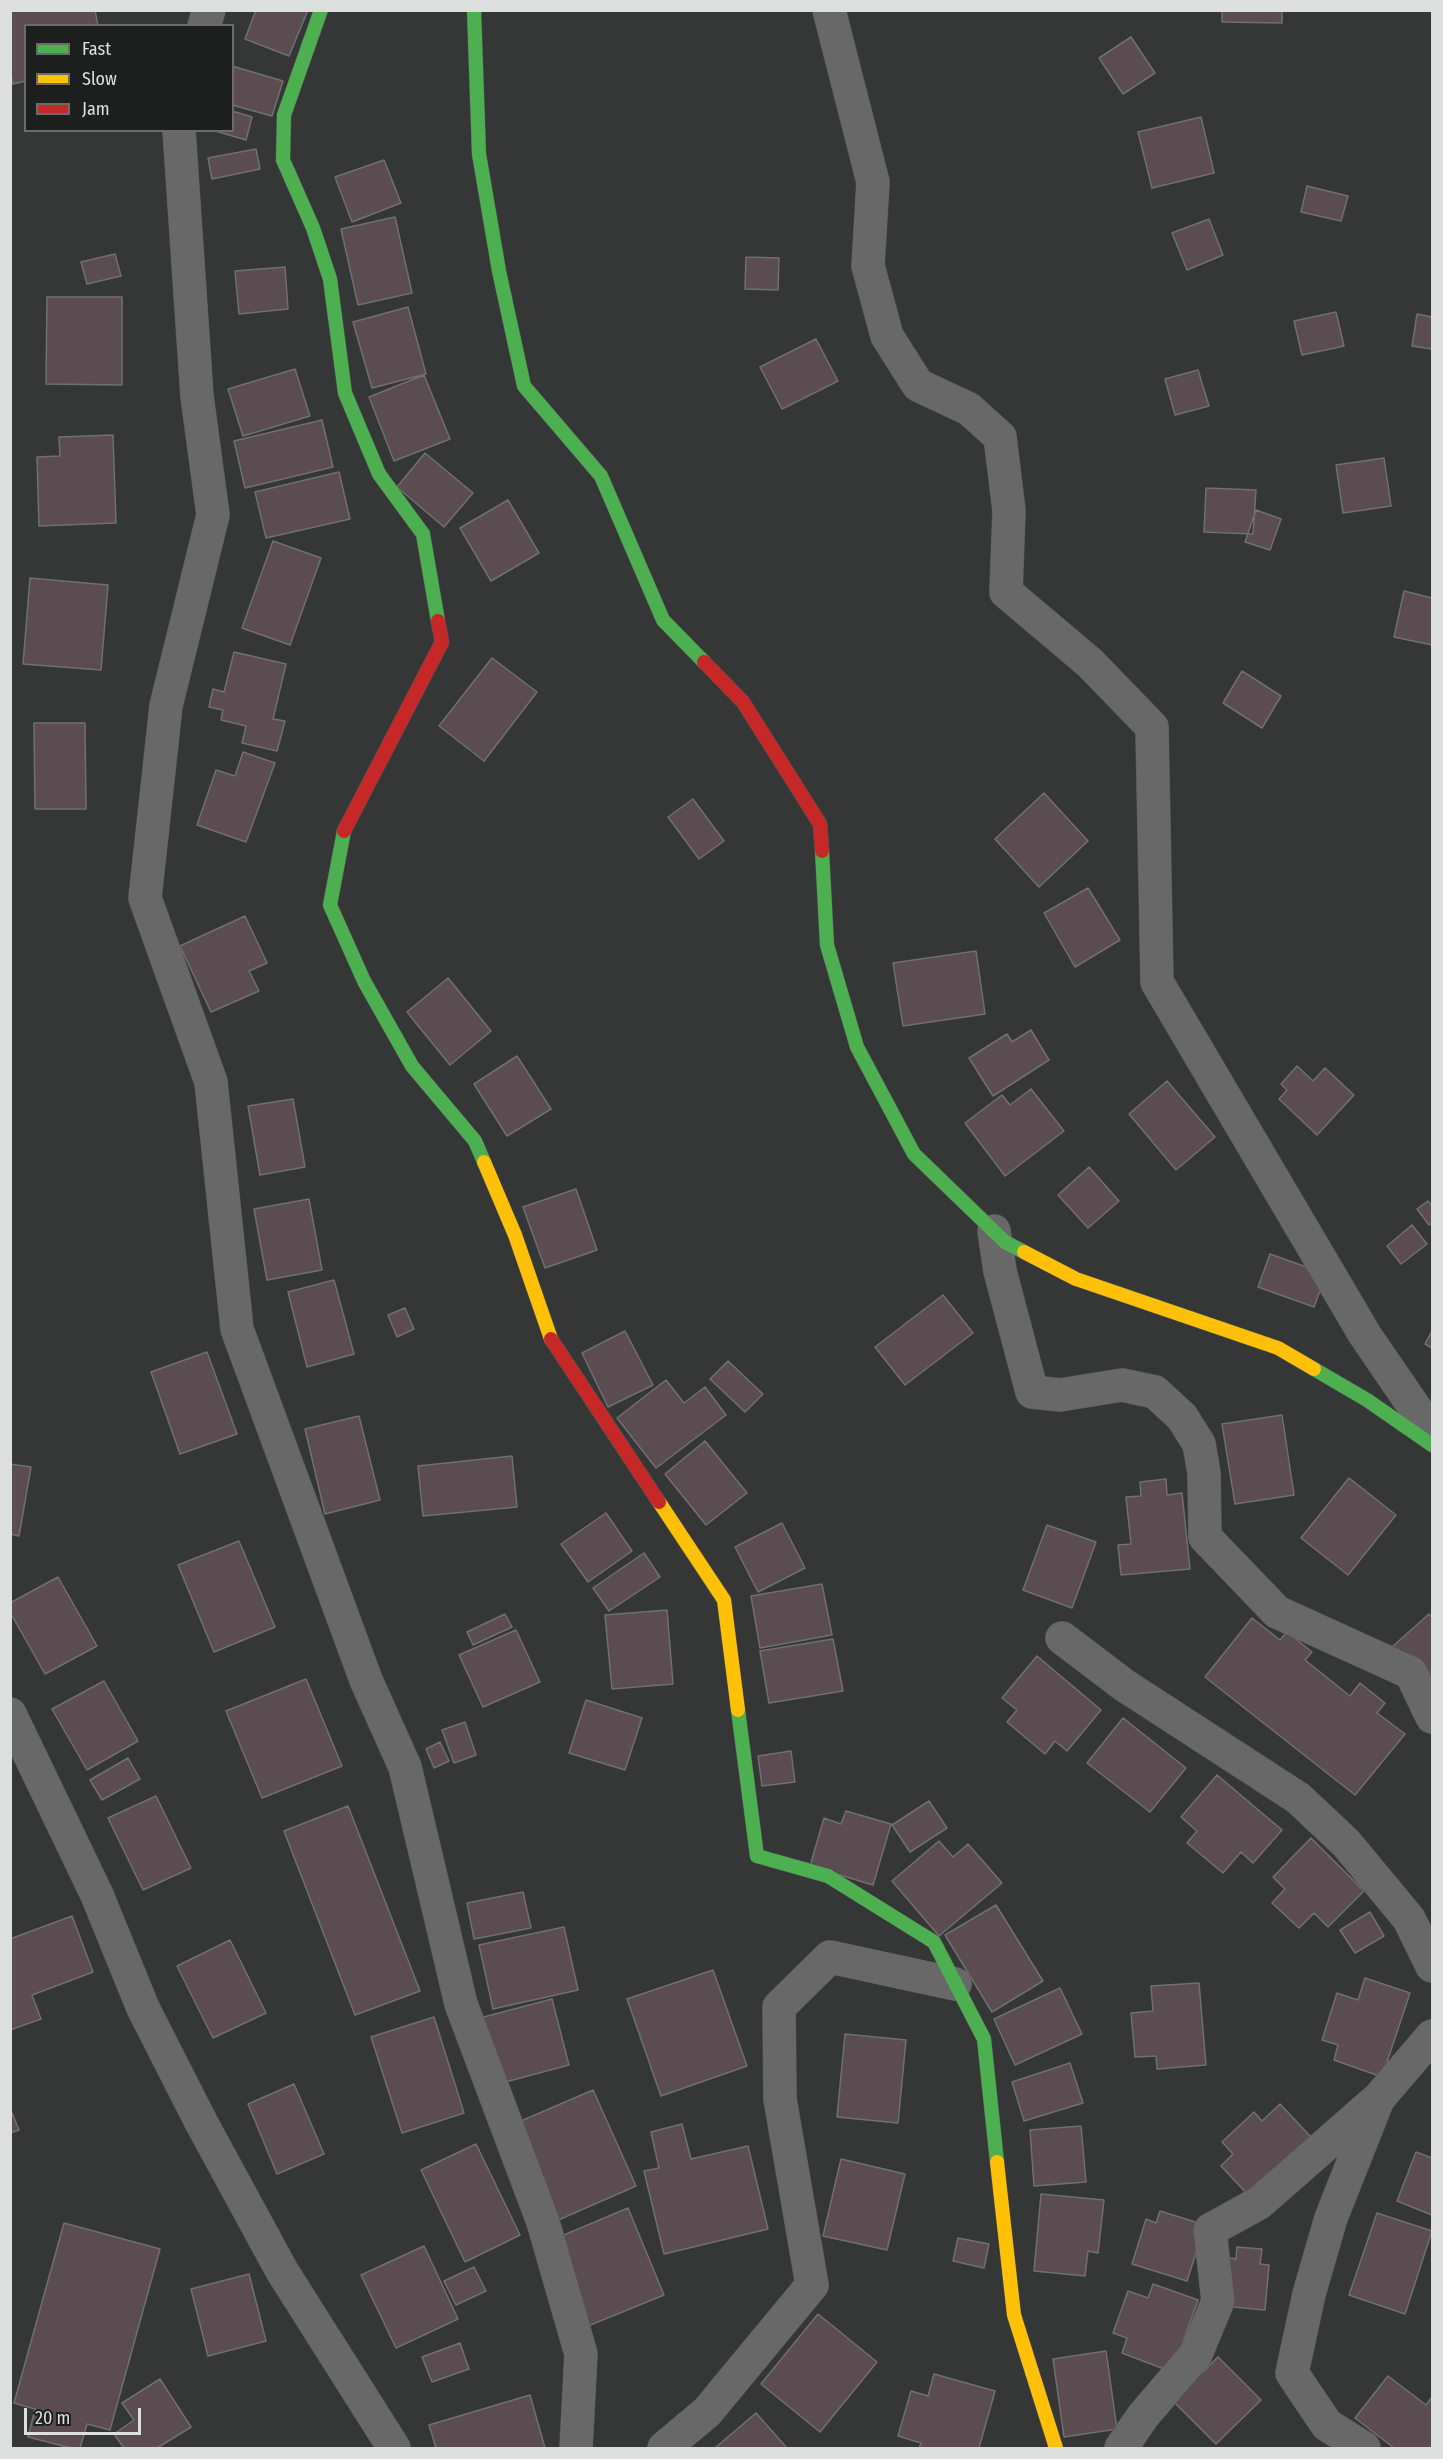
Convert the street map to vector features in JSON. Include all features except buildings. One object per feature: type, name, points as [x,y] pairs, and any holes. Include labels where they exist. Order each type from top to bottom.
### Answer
[{"type":"street","points":[[321,10],[284,116],[283,160],[313,228],[330,279],[345,393],[379,474],[423,534],[442,642],[345,827],[330,905],[364,981],[412,1066],[475,1141],[515,1235],[548,1335],[724,1600],[757,1856],[828,1876],[934,1942],[984,2039],[1014,2316],[1056,2448]]},
{"type":"street","points":[[474,10],[479,154],[499,271],[524,386],[601,476],[663,620],[744,702],[820,824],[828,945],[857,1047],[914,1154],[1005,1242],[1076,1279],[1278,1348],[1367,1400],[1432,1445]]},
{"type":"street","points":[[829,10],[873,182],[868,266],[886,336],[918,385],[969,409],[1000,437],[1009,512],[1006,592],[1090,663],[1152,727],[1157,982],[1365,1335],[1432,1433]]},
{"type":"street","points":[[178,132],[197,396],[213,515],[166,706],[145,897],[211,1082],[237,1329],[366,1680],[405,1767],[461,2004],[543,2222],[581,2354],[576,2448]]},
{"type":"street","points":[[994,1231],[1000,1271],[1032,1392],[1060,1395],[1122,1385],[1155,1392],[1182,1417],[1198,1444],[1204,1473],[1205,1538],[1277,1612],[1411,1672],[1432,1717]]},
{"type":"street","points":[[1062,1638],[1124,1685],[1298,1798],[1346,1843],[1409,1919],[1432,1966]]},
{"type":"street","points":[[10,1714],[97,1895],[143,2008],[201,2122],[282,2271],[394,2448]]},
{"type":"street","points":[[663,2448],[707,2412],[812,2285],[780,2099],[779,2007],[830,1958],[955,1984]]},
{"type":"street","points":[[1121,2448],[1143,2416],[1196,2354],[1218,2301],[1210,2230],[1259,2203],[1379,2098],[1432,2036]]},
{"type":"street","points":[[1364,2448],[1327,2425],[1292,2373],[1309,2294],[1331,2218],[1379,2098]]},
{"type":"traffic: fast","points":[[321,10],[284,115],[283,160],[313,228],[330,279],[345,393],[379,474],[423,534],[438,621]]},
{"type":"traffic: fast","points":[[474,10],[479,154],[499,271],[524,386],[601,476],[663,620],[704,662]]},
{"type":"traffic: fast","points":[[344,831],[330,905],[364,981],[412,1066],[475,1141],[484,1162]]},
{"type":"traffic: fast","points":[[822,851],[827,945],[857,1047],[914,1154],[1005,1242],[1024,1252]]},
{"type":"traffic: fast","points":[[1314,1369],[1367,1400],[1432,1445]]},
{"type":"traffic: fast","points":[[738,1710],[757,1856],[828,1876],[934,1942],[984,2039],[997,2162]]},
{"type":"traffic: slow","points":[[484,1162],[515,1235],[551,1339]]},
{"type":"traffic: slow","points":[[1024,1252],[1076,1279],[1278,1348],[1314,1369]]},
{"type":"traffic: slow","points":[[659,1502],[724,1600],[738,1710]]},
{"type":"traffic: slow","points":[[997,2162],[1014,2315],[1056,2448]]},
{"type":"traffic: jam","points":[[344,831],[442,642],[438,621]]},
{"type":"traffic: jam","points":[[704,662],[743,702],[820,824],[822,851]]},
{"type":"traffic: jam","points":[[551,1339],[659,1502]]}]
